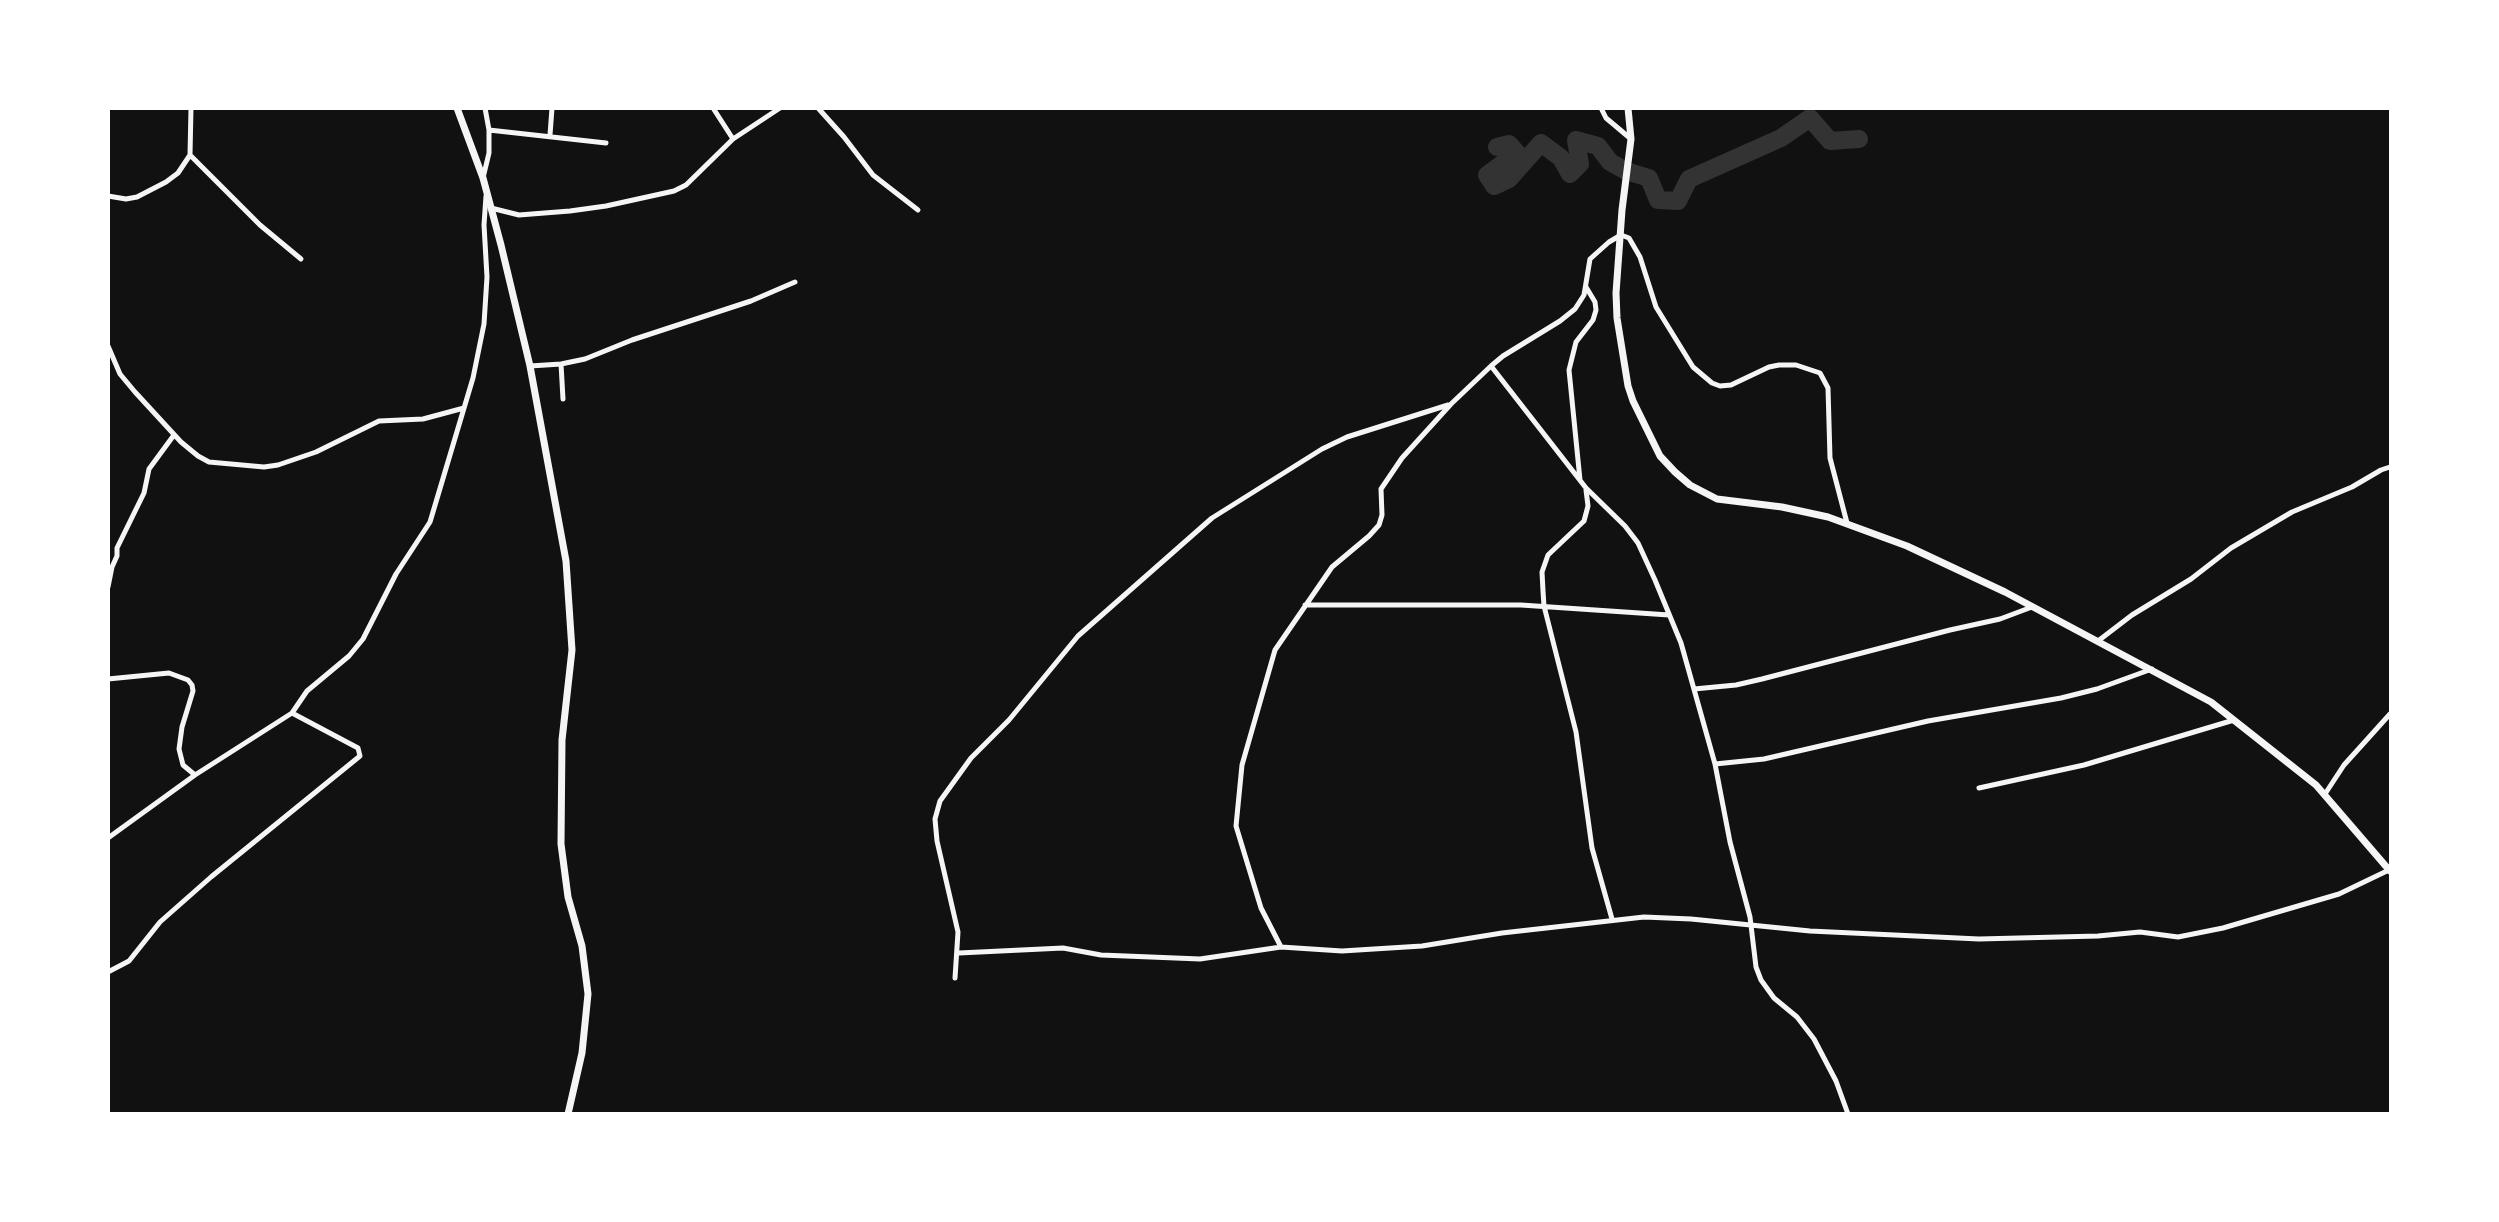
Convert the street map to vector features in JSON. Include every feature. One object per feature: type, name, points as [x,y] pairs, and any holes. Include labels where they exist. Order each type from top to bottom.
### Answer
[{"type":"street","points":[[108,196],[132,199],[151,191],[178,173],[190,155],[191,108]]},
{"type":"street","points":[[457,108],[483,178],[530,366],[566,561],[572,630],[562,740],[561,844],[568,897],[582,946],[588,995],[582,1053],[568,1114]]},
{"type":"street","points":[[483,178],[489,153],[485,108]]},
{"type":"street","points":[[550,135],[552,108]]},
{"type":"street","points":[[713,108],[733,139]]},
{"type":"street","points":[[491,208],[519,215],[547,214],[659,196],[685,185],[733,139],[780,108]]},
{"type":"street","points":[[818,108],[873,175],[918,210]]},
{"type":"street","points":[[1601,108],[1606,118],[1631,139]]},
{"type":"street","points":[[959,953],[1052,948],[1101,955],[1200,959],[1281,947],[1342,951],[1422,946],[1612,919],[1675,918],[1810,931],[1979,939],[2022,940],[2140,932],[2178,937],[2223,928],[2339,894],[2390,870],[2325,794],[2210,702],[2152,669],[1907,546],[1847,523],[1808,512],[1717,499],[1690,485],[1675,472],[1660,456],[1638,415],[1628,386],[1617,317],[1620,235],[1631,139],[1628,108]]},
{"type":"street","points":[[489,130],[550,135],[585,142],[606,142]]},
{"type":"street","points":[[190,155],[260,225],[301,259]]},
{"type":"street","points":[[108,838],[195,775],[292,713],[307,691],[356,648],[396,574],[423,535],[435,506],[464,408],[484,324],[487,277],[484,225],[486,191]]},
{"type":"street","points":[[1281,947],[1262,908],[1236,826],[1242,765],[1275,650],[1332,567],[1369,536],[1379,524],[1382,515],[1381,491],[1388,476],[1451,404],[1491,366],[1570,314],[1586,287],[1591,257],[1620,235],[1628,236],[1632,241],[1656,307],[1693,367],[1703,377],[1726,386],[1769,367],[1787,364],[1814,369],[1820,373],[1828,388],[1830,458],[1847,523]]},
{"type":"street","points":[[530,366],[585,359],[795,282]]},
{"type":"street","points":[[1580,480],[1569,370],[1576,342],[1593,320],[1596,310],[1595,302],[1586,287]]},
{"type":"street","points":[[108,346],[120,373],[174,435],[205,461],[264,467],[278,465],[316,452],[379,421],[423,419],[464,408]]},
{"type":"street","points":[[561,364],[562,399]]},
{"type":"street","points":[[1491,366],[1586,488],[1631,534],[1655,580],[1681,643],[1714,764],[1730,842],[1750,917],[1754,958],[1761,980],[1774,998],[1797,1017],[1814,1039],[1836,1082],[1847,1114]]},
{"type":"street","points":[[955,978],[959,953],[958,932],[937,841],[935,819],[937,808],[971,758],[1009,720],[1078,636],[1212,518],[1322,449],[1347,437],[1451,404]]},
{"type":"street","points":[[108,587],[117,548],[144,493],[149,469],[174,435]]},
{"type":"street","points":[[2098,641],[2132,615],[2191,579],[2231,548],[2292,512],[2352,487],[2390,467]]},
{"type":"street","points":[[1586,488],[1588,506],[1584,521],[1550,552],[1544,563],[1544,606],[1576,732],[1592,848],[1612,919]]},
{"type":"street","points":[[1306,605],[1544,606],[1669,615]]},
{"type":"street","points":[[1694,689],[1762,679],[2000,619],[2032,607]]},
{"type":"street","points":[[1714,764],[1764,759],[1928,721],[2061,698],[2097,689],[2152,669]]},
{"type":"street","points":[[108,679],[174,673],[188,680],[193,691],[182,727],[179,749],[183,765],[195,775]]},
{"type":"street","points":[[108,972],[129,961],[160,922],[236,855],[360,756],[358,748],[292,713]]},
{"type":"street","points":[[2325,794],[2344,765],[2390,714]]},
{"type":"street","points":[[1979,789],[2084,765],[2234,720]]},
{"type":"waterway","points":[[1497,147],[1509,144],[1517,153],[1487,175],[1494,186],[1509,179],[1541,143],[1561,158],[1570,174],[1580,164],[1576,140],[1598,146],[1610,162],[1626,171],[1649,178],[1658,200],[1678,201],[1689,179],[1781,138],[1810,118],[1830,141],[1859,139]]}]
